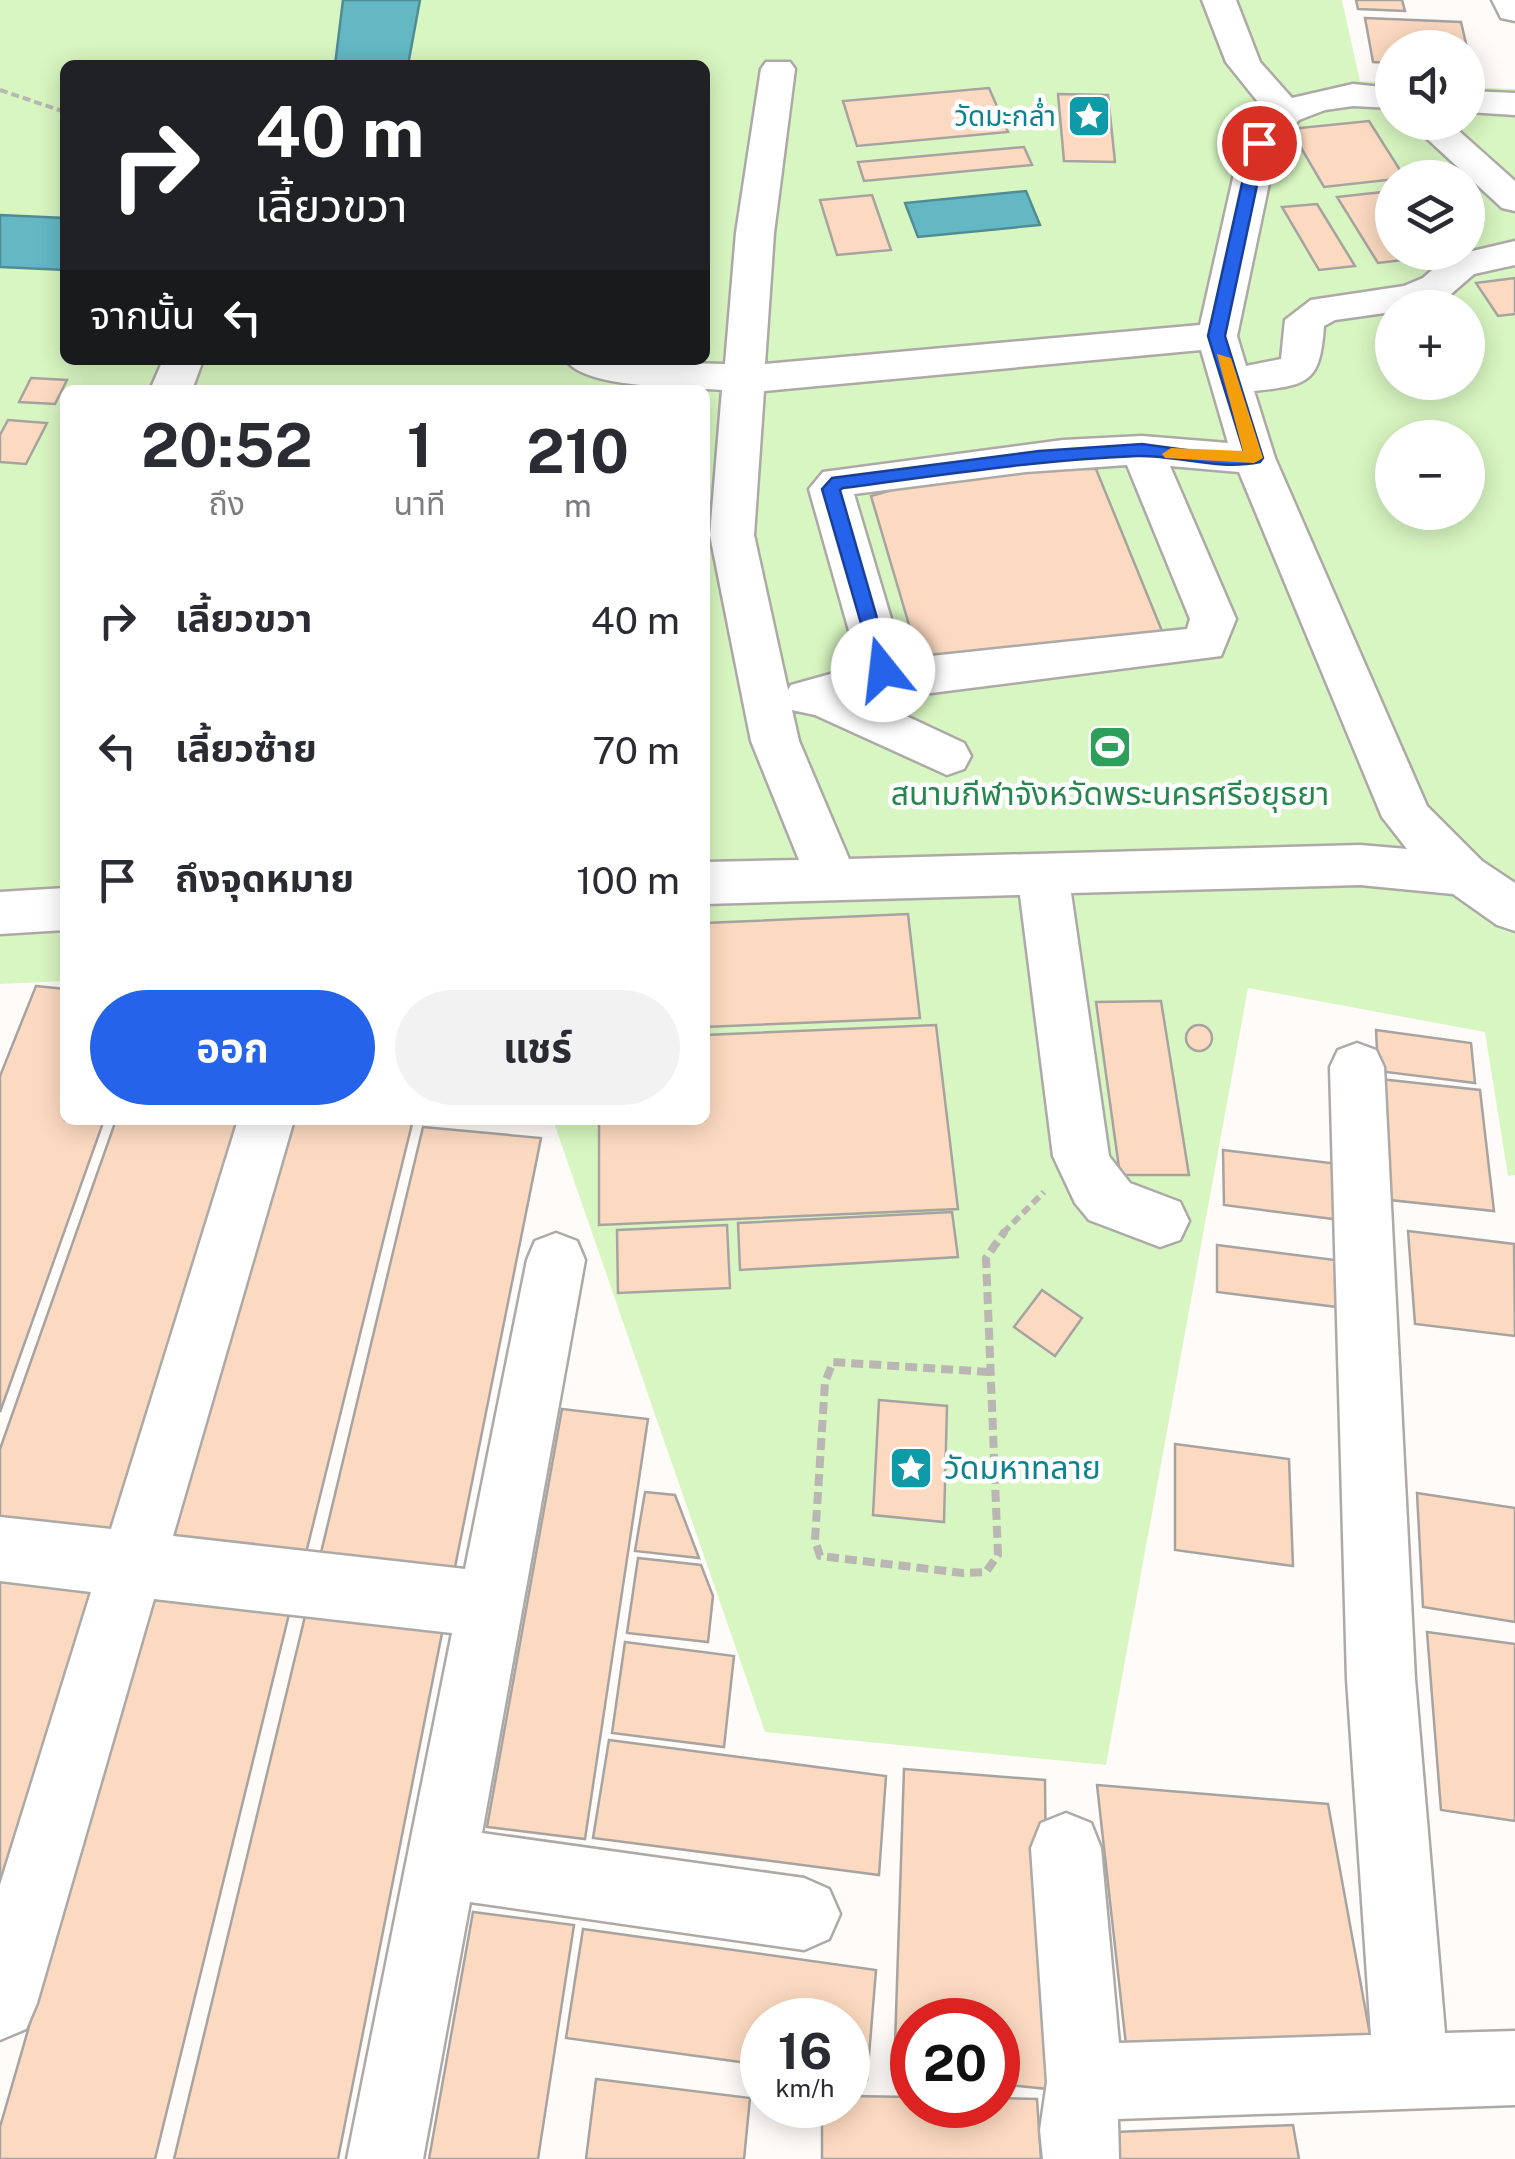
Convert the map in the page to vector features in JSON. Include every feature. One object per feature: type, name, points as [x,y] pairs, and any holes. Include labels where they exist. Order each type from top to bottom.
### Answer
[{"type":"street","points":[[1218,0],[1233,52],[1254,81],[1286,112]]},
{"type":"street","points":[[778,69],[755,233],[746,379],[718,535],[775,741],[832,879]]},
{"type":"street","points":[[1375,98],[1336,98],[1286,112],[1259,143],[1216,336],[1254,458],[1408,817],[1464,876],[1515,910]]},
{"type":"street","points":[[1485,103],[1515,104]]},
{"type":"street","points":[[1447,140],[1515,200]]},
{"type":"street","points":[[1229,382],[1289,374],[1302,363],[1305,320],[1325,310],[1412,297],[1437,286],[1461,265],[1515,253]]},
{"type":"street","points":[[600,365],[746,379],[1216,336]]},
{"type":"street","points":[[883,670],[831,489],[838,482],[1142,450],[1208,459],[1254,458]]},
{"type":"street","points":[[883,670],[903,676],[931,676],[1205,644],[1213,620],[1142,450]]},
{"type":"street","points":[[764,698],[821,697],[871,683],[883,670]]},
{"type":"street","points":[[821,697],[947,756]]},
{"type":"street","points":[[710,884],[1360,865],[1464,876]]},
{"type":"street","points":[[1043,874],[1081,1156],[1095,1190],[1114,1209],[1160,1221]]},
{"type":"street","points":[[0,913],[60,909]]},
{"type":"street","points":[[1357,1068],[1381,1679],[1412,2070]]},
{"type":"street","points":[[0,2002],[264,1125]]},
{"type":"street","points":[[384,2159],[556,1260]]},
{"type":"street","points":[[0,1549],[490,1605]]},
{"type":"street","points":[[1066,1848],[1085,2082],[1078,2130],[1081,2159]]},
{"type":"street","points":[[441,1864],[804,1914]]},
{"type":"street","points":[[1085,2082],[1515,2068]]},
{"type":"path","points":[[0,90],[60,110]]},
{"type":"path","points":[[990,1372],[833,1362],[825,1382],[815,1540],[820,1556],[986,1572],[998,1555],[986,1258],[1006,1230],[1081,1156]]},
{"type":"green space","points":[[0,0],[343,0],[336,60],[60,60],[60,218],[0,215]]},
{"type":"green space","name":"สนามกีฬาจังหวัดพระนครศรีอยุธยา","points":[[420,0],[1342,0],[1360,81],[1375,82],[1375,140],[1485,140],[1485,88],[1515,89],[1515,1175],[1508,1176],[1485,1032],[1248,988],[1106,1765],[765,1732],[555,1125],[710,1125],[710,385],[60,385],[60,981],[0,984],[0,267],[60,270],[60,365],[710,365],[710,60],[409,60]]},
{"type":"water","points":[[343,0],[420,0],[409,60],[336,60]]},
{"type":"water","points":[[1026,191],[1040,225],[918,237],[905,203]]},
{"type":"water","points":[[0,215],[60,218],[60,270],[0,267]]},
{"type":"building","points":[[1356,0],[1402,0],[1405,11],[1358,9]]},
{"type":"building","points":[[1365,18],[1461,22],[1463,30],[1375,30],[1373,62]]},
{"type":"building","points":[[989,88],[1008,132],[857,146],[843,101]]},
{"type":"building","points":[[1058,94],[1108,95],[1115,162],[1064,161]]},
{"type":"building","points":[[1369,121],[1375,140],[1381,140],[1394,160],[1375,160],[1375,181],[1324,187],[1290,129]]},
{"type":"building","points":[[1024,147],[1032,165],[864,181],[858,162]]},
{"type":"building","points":[[1375,193],[1375,258],[1337,197]]},
{"type":"building","points":[[872,195],[891,250],[837,255],[820,200]]},
{"type":"building","points":[[1317,204],[1355,266],[1319,270],[1282,207]]},
{"type":"building","points":[[1515,278],[1515,314],[1498,316],[1485,290],[1476,283]]},
{"type":"building","points":[[31,378],[67,380],[60,385],[55,404],[19,402]]},
{"type":"building","points":[[8,420],[47,423],[26,464],[0,462],[0,435]]},
{"type":"building","points":[[1036,468],[1096,469],[1162,631],[1103,647],[920,662],[871,496],[920,482]]},
{"type":"building","points":[[908,914],[920,1018],[710,1027],[710,923]]},
{"type":"building","points":[[36,986],[60,988],[60,1125],[102,1125],[0,1412],[0,1076]]},
{"type":"building","points":[[1161,1001],[1189,1175],[1120,1175],[1096,1002]]},
{"type":"building","points":[[936,1025],[958,1209],[599,1225],[599,1125],[710,1125],[710,1035]]},
{"type":"building","points":[[1199,1025],[1208,1029],[1212,1038],[1208,1047],[1199,1051],[1190,1047],[1186,1038],[1190,1029]]},
{"type":"building","points":[[1376,1030],[1471,1043],[1475,1083],[1378,1071]]},
{"type":"building","points":[[1380,1079],[1480,1090],[1494,1211],[1390,1200]]},
{"type":"building","points":[[114,1125],[236,1125],[108,1540],[0,1528],[0,1449]]},
{"type":"building","points":[[290,1125],[412,1125],[304,1561],[168,1545]]},
{"type":"building","points":[[423,1127],[541,1138],[453,1577],[319,1561]]},
{"type":"building","points":[[1223,1150],[1339,1164],[1341,1220],[1224,1205]]},
{"type":"building","points":[[952,1212],[958,1257],[740,1270],[738,1223]]},
{"type":"building","points":[[727,1225],[730,1288],[618,1293],[617,1230]]},
{"type":"building","points":[[1408,1231],[1514,1244],[1515,1336],[1415,1324]]},
{"type":"building","points":[[1217,1245],[1335,1260],[1337,1307],[1217,1292]]},
{"type":"building","points":[[1042,1290],[1082,1318],[1055,1356],[1014,1327]]},
{"type":"building","points":[[879,1400],[947,1406],[944,1522],[873,1515]]},
{"type":"building","points":[[562,1409],[648,1419],[585,1839],[487,1827]]},
{"type":"building","points":[[1175,1444],[1289,1459],[1293,1566],[1175,1550]]},
{"type":"building","points":[[645,1492],[675,1495],[699,1558],[635,1551]]},
{"type":"building","points":[[1417,1493],[1515,1508],[1515,1622],[1423,1607]]},
{"type":"building","points":[[638,1558],[701,1565],[713,1596],[708,1642],[627,1633]]},
{"type":"building","points":[[0,1571],[94,1581],[0,1886]]},
{"type":"building","points":[[155,1590],[291,1606],[155,2159],[0,2159],[0,2127]]},
{"type":"building","points":[[307,1608],[444,1623],[338,2159],[174,2159]]},
{"type":"building","points":[[1427,1632],[1515,1644],[1515,1821],[1441,1810]]},
{"type":"building","points":[[625,1642],[734,1656],[724,1747],[612,1733]]},
{"type":"building","points":[[609,1740],[886,1776],[879,1875],[593,1838]]},
{"type":"building","points":[[904,1769],[1045,1780],[1048,2089],[1020,2086],[1020,1998],[897,1998]]},
{"type":"building","points":[[1097,1785],[1328,1804],[1371,2040],[1126,2045]]},
{"type":"building","points":[[473,1912],[574,1925],[538,2159],[429,2159]]},
{"type":"building","points":[[583,1929],[876,1970],[870,2043],[870,1998],[740,1998],[740,2062],[566,2038]]},
{"type":"building","points":[[596,2079],[740,2097],[740,2128],[747,2128],[744,2159],[586,2159]]},
{"type":"building","points":[[870,2096],[890,2097],[890,2128],[1020,2128],[1020,2099],[1037,2099],[1041,2159],[822,2159],[822,2128],[870,2128]]},
{"type":"building","points":[[1293,2125],[1299,2159],[1118,2159],[1115,2132]]},
{"type":"slow traffic","points":[[1171,454],[1208,459],[1254,458],[1223,358]]},
{"type":"place","name":"วัดมะกล่ำ","points":[[1089,116]]},
{"type":"place","name":"สนามกีฬาจังหวัดพระนครศรีอยุธยา","points":[[1110,747]]},
{"type":"place","name":"วัดมหาทลาย","points":[[911,1468]]},
{"type":"route","points":[[883,670],[831,489],[838,482],[1039,457],[1142,450],[1208,459],[1254,458],[1216,336],[1259,143]]}]
